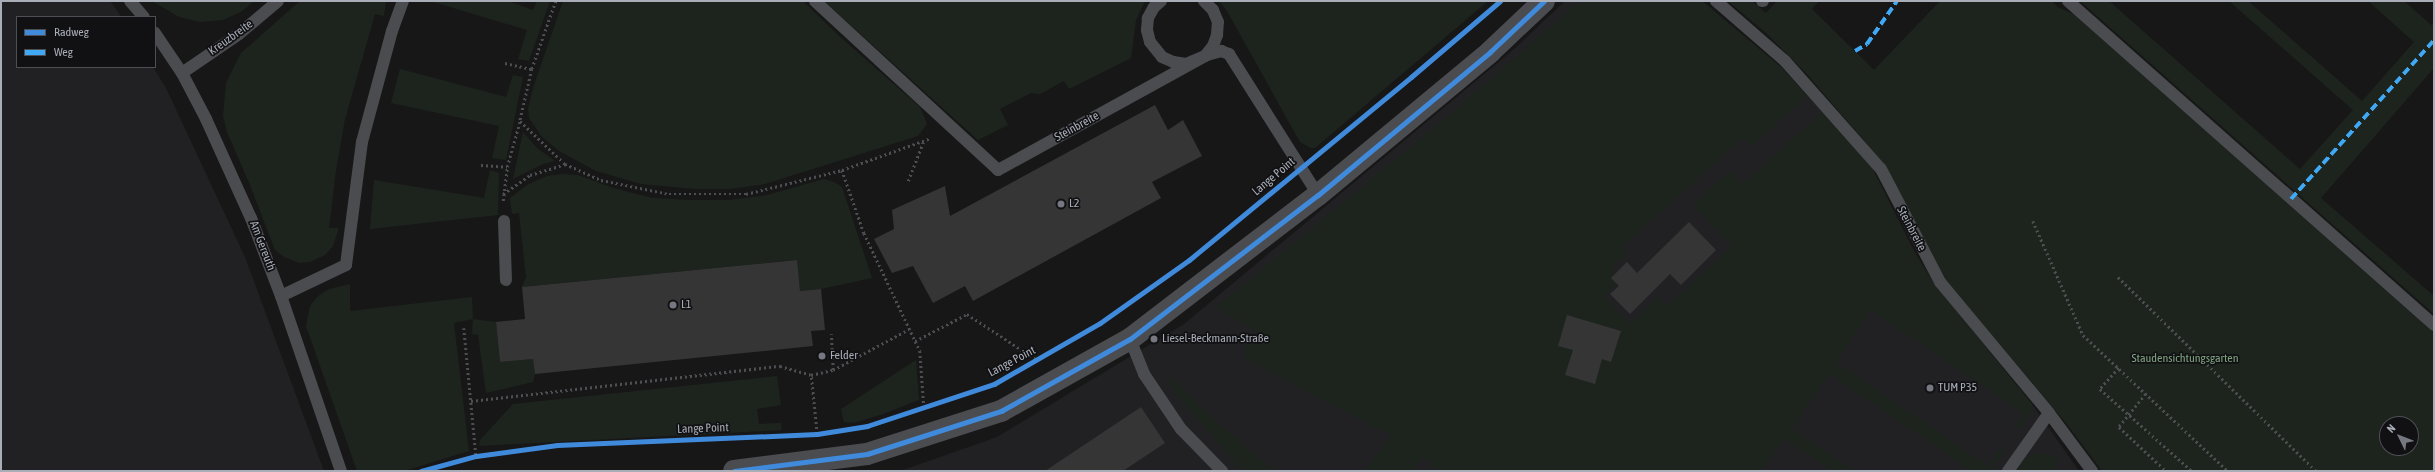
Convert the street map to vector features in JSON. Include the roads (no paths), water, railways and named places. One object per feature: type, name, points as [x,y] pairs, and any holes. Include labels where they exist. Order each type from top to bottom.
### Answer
[{"type":"street","points":[[734,471],[867,454],[1001,411],[1130,339],[1318,195],[1490,52],[1544,1]]},
{"type":"lane","points":[[130,1],[143,16]]},
{"type":"lane","name":"Kreuzbreite","points":[[182,73],[240,34],[278,1]]},
{"type":"lane","points":[[281,296],[346,265],[362,142],[392,31],[403,1]]},
{"type":"lane","name":"Steinbreite","points":[[815,1],[952,130],[998,170],[1198,60],[1221,51],[1229,54],[1318,195]]},
{"type":"lane","points":[[1161,1],[1154,7],[1148,18],[1147,30],[1153,49],[1162,57],[1174,62],[1186,64],[1205,56],[1213,46],[1217,35],[1218,22],[1213,10],[1204,1]]},
{"type":"lane","name":"Steinbreite","points":[[1716,1],[1785,61],[1881,169],[1909,227],[1940,282],[2048,413],[2092,471]]},
{"type":"lane","points":[[2068,1],[2434,325]]},
{"type":"lane","name":"Am Gereuth","points":[[156,34],[182,73],[206,119],[248,211],[281,296],[341,471]]},
{"type":"lane","points":[[504,221],[506,280]]},
{"type":"lane","points":[[1130,339],[1144,374],[1181,429],[1222,471]]},
{"type":"lane","points":[[2008,471],[2048,413]]},
{"type":"place","name":"L2","points":[[1061,204]]},
{"type":"place","name":"L1","points":[[673,305]]},
{"type":"place","name":"Liesel-Beckmann-Straße","points":[[1154,339]]},
{"type":"place","name":"Felder","points":[[822,356]]},
{"type":"place","name":"TUM P35","points":[[1930,388]]},
{"type":"park label","name":"Staudensichtungsgarten","points":[[2185,359]]}]
